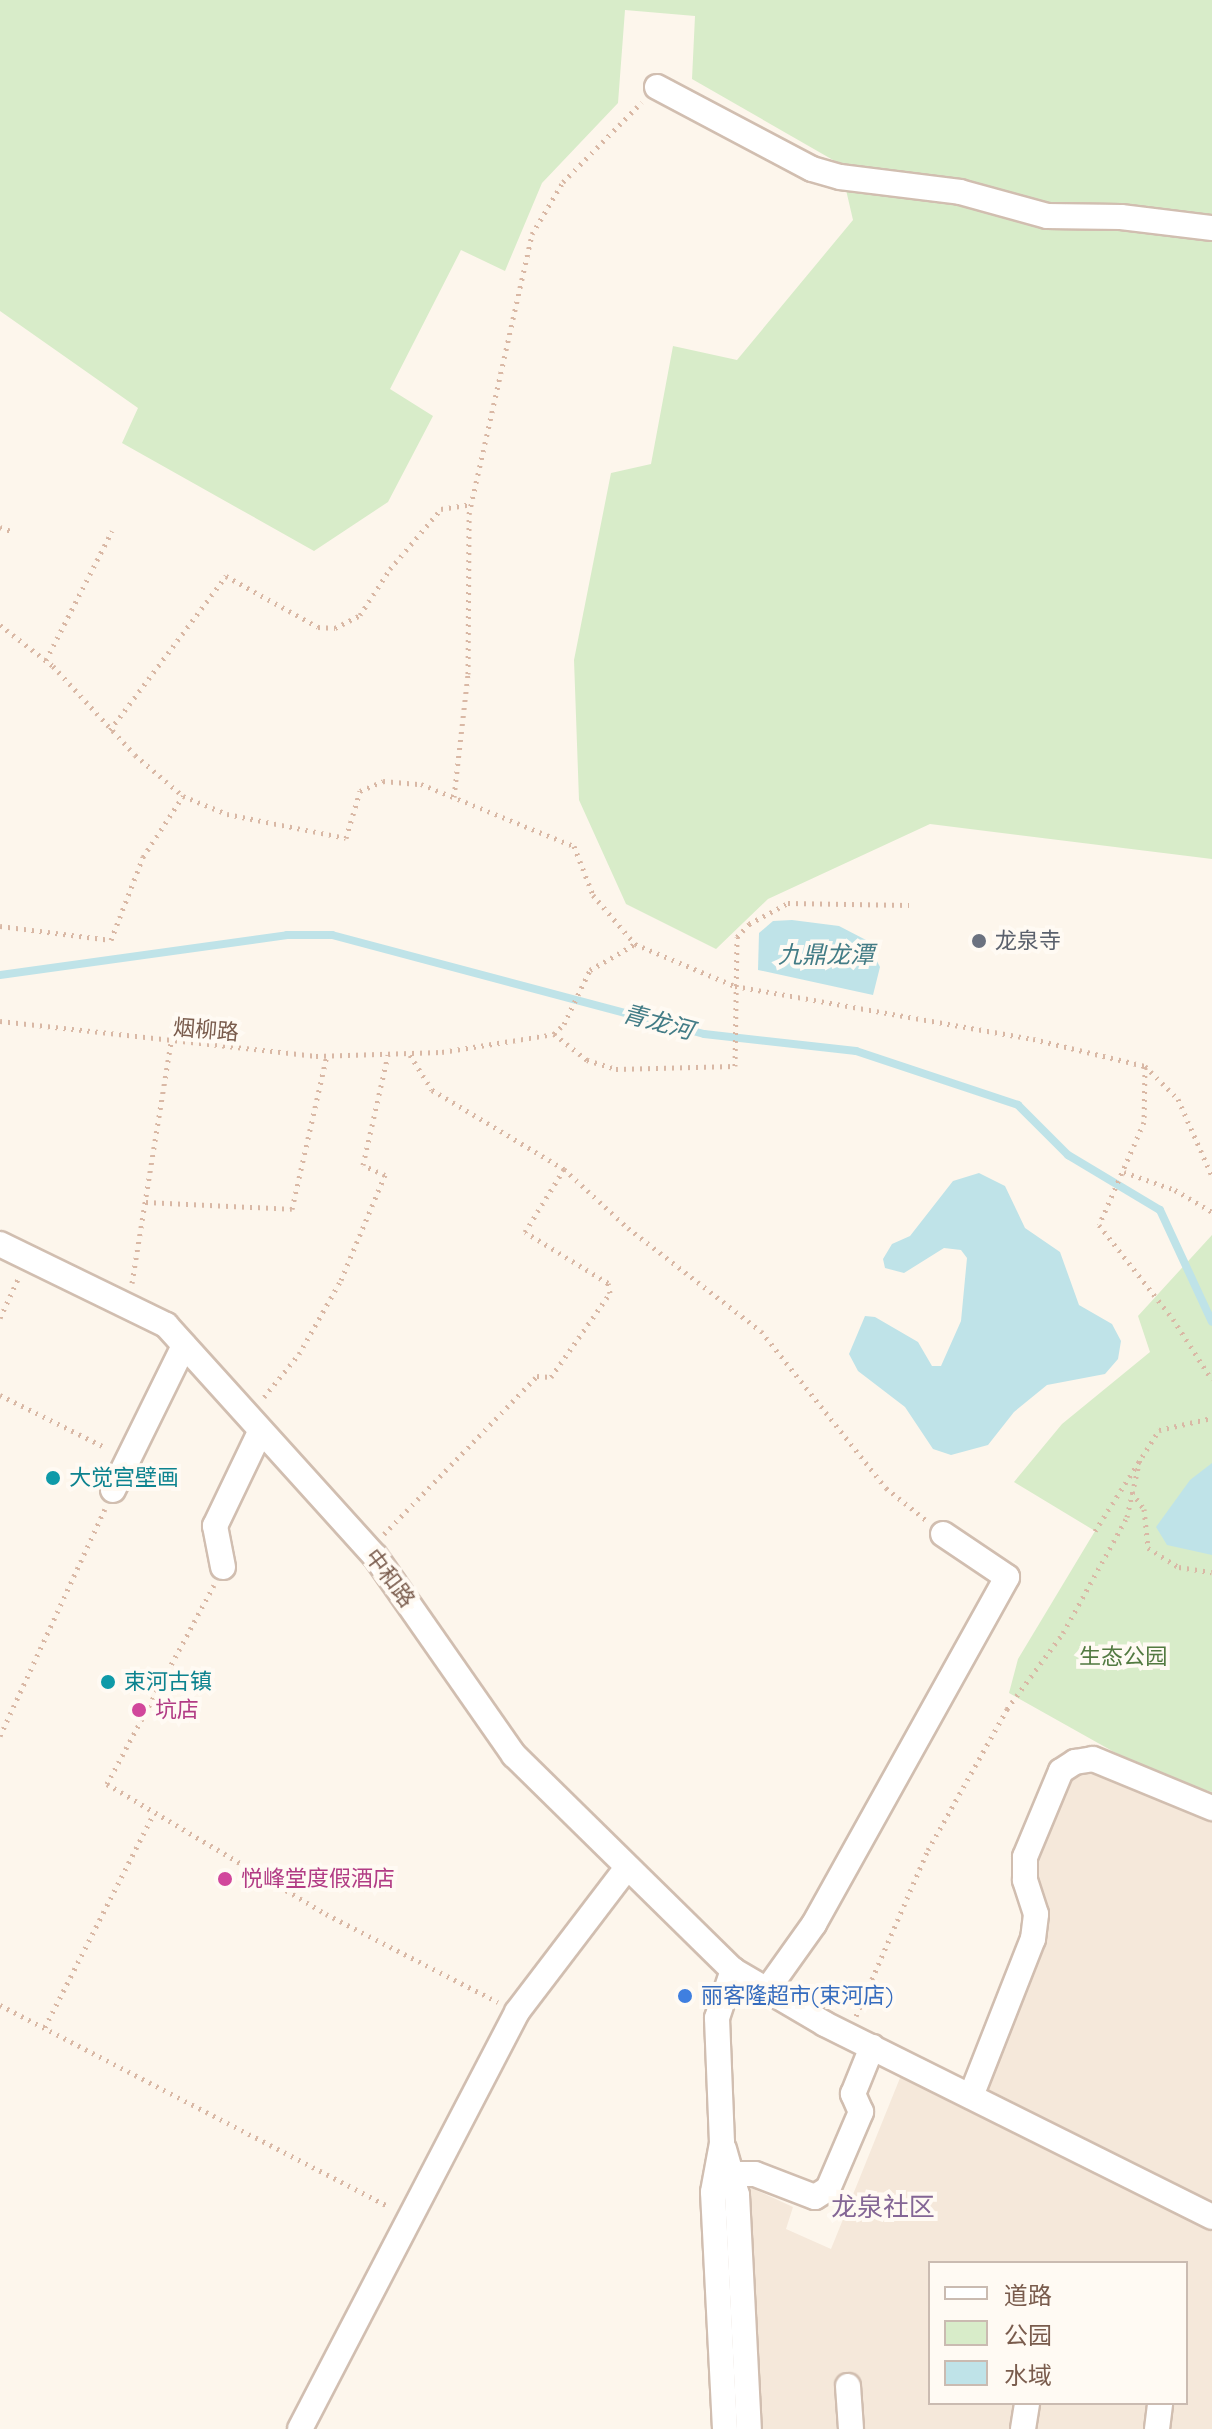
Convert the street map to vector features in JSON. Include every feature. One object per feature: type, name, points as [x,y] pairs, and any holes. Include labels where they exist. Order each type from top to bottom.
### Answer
[{"type":"street","points":[[657,87],[812,169],[840,177],[960,192],[1047,216],[1121,217],[1212,228]]},
{"type":"street","name":"中和路","points":[[0,1244],[166,1325],[369,1549],[514,1755],[626,1869],[733,1970],[848,2035],[1212,2217]]},
{"type":"street","points":[[113,1490],[126,1458],[184,1346]]},
{"type":"street","points":[[223,1567],[215,1526],[254,1425]]},
{"type":"street","points":[[767,1990],[814,1924],[1007,1577],[943,1534]]},
{"type":"street","points":[[971,2096],[1033,1939],[1036,1914],[1025,1880],[1025,1857],[1061,1771],[1075,1762],[1093,1759],[1212,1808]]},
{"type":"street","points":[[300,2429],[517,2012],[626,1869]]},
{"type":"street","points":[[725,2429],[713,2192],[722,2143],[717,2018],[733,1970]]},
{"type":"street","points":[[731,2174],[755,2174],[815,2197],[828,2189],[861,2112],[853,2094],[872,2047]]},
{"type":"street","points":[[722,2143],[737,2195],[749,2429]]},
{"type":"street","points":[[848,2386],[851,2429]]},
{"type":"street","points":[[1023,2429],[1027,2405]]},
{"type":"street","points":[[1157,2429],[1160,2405]]},
{"type":"path","points":[[454,797],[468,689],[466,556],[471,504],[532,234],[563,182],[657,87]]},
{"type":"path","points":[[110,730],[226,576],[318,627],[335,628],[360,615],[390,569],[441,509],[471,504]]},
{"type":"path","points":[[0,527],[14,532]]},
{"type":"path","points":[[46,660],[112,531]]},
{"type":"path","points":[[0,625],[46,660],[110,730],[183,796],[227,814],[346,838],[360,791],[383,781],[410,781],[454,797],[574,846],[593,895],[635,944],[735,989],[1033,1039],[1145,1066],[1178,1099],[1212,1176]]},
{"type":"path","points":[[0,926],[111,940],[143,857],[183,796]]},
{"type":"path","points":[[635,944],[590,970],[564,1024],[554,1034],[587,1060],[616,1069],[735,1066],[737,937],[765,912],[788,903],[909,905]]},
{"type":"path","name":"烟柳路","points":[[0,1021],[171,1043],[327,1055],[410,1055],[554,1034]]},
{"type":"path","points":[[125,1305],[137,1265],[171,1043]]},
{"type":"path","points":[[146,1202],[292,1209],[327,1055]]},
{"type":"path","points":[[254,1425],[341,1280],[385,1175],[363,1165],[388,1055]]},
{"type":"path","points":[[410,1055],[432,1090],[564,1169],[628,1228],[761,1331],[886,1488],[943,1534]]},
{"type":"path","points":[[1145,1066],[1144,1122],[1099,1225],[1173,1319],[1212,1380]]},
{"type":"path","points":[[369,1549],[537,1376],[551,1377],[610,1293],[608,1283],[525,1232],[564,1169]]},
{"type":"path","points":[[1124,1172],[1175,1190],[1212,1212]]},
{"type":"path","points":[[0,1318],[28,1256]]},
{"type":"path","points":[[0,1395],[126,1458]]},
{"type":"path","points":[[1095,1531],[1159,1430],[1212,1418]]},
{"type":"path","points":[[848,2035],[928,1850],[1007,1709],[1063,1633],[1127,1517],[1140,1459]]},
{"type":"path","points":[[0,1736],[113,1490]]},
{"type":"path","points":[[1132,1492],[1144,1509],[1148,1548],[1179,1567],[1212,1572]]},
{"type":"path","points":[[223,1567],[107,1784],[326,1914],[517,2012]]},
{"type":"path","points":[[45,2027],[154,1813]]},
{"type":"path","points":[[0,2005],[410,2217]]},
{"type":"shaded area","points":[[1097,1767],[1212,1818],[1212,2429],[763,2429],[747,2186],[793,2207],[786,2229],[831,2249],[902,2073],[979,2104],[1039,1942],[1032,1861],[1074,1772]]},
{"type":"green space","points":[[0,0],[1212,0],[1212,859],[930,824],[768,899],[716,949],[626,904],[579,800],[574,660],[611,473],[651,464],[673,346],[737,360],[853,220],[840,164],[692,79],[695,16],[625,10],[618,103],[542,183],[505,271],[461,250],[390,389],[433,416],[388,502],[314,551],[122,443],[138,408],[0,311]]},
{"type":"green space","name":"生态公园","points":[[1212,1235],[1212,1792],[1155,1775],[1009,1693],[1018,1659],[1095,1531],[1014,1482],[1062,1424],[1150,1352],[1138,1316]]},
{"type":"water","name":"九鼎龙潭","points":[[792,920],[839,926],[866,940],[880,967],[873,995],[758,970],[759,933],[773,921]]},
{"type":"water","points":[[979,1173],[1005,1186],[1025,1228],[1060,1252],[1079,1305],[1112,1324],[1121,1341],[1118,1359],[1105,1374],[1047,1385],[1014,1412],[988,1445],[951,1455],[933,1449],[905,1407],[858,1371],[849,1354],[865,1316],[875,1317],[918,1342],[932,1366],[941,1366],[961,1321],[967,1258],[961,1250],[944,1248],[904,1273],[885,1268],[883,1259],[892,1244],[910,1236],[953,1181]]},
{"type":"water","points":[[1212,1463],[1212,1555],[1167,1545],[1156,1527],[1190,1480]]},
{"type":"waterway","name":"青龙河","points":[[0,975],[287,935],[332,935],[704,1034],[856,1051],[1018,1105],[1068,1155],[1160,1210],[1212,1322]]},
{"type":"place","name":"龙泉寺","points":[[979,941]]},
{"type":"place","name":"大觉宫壁画","points":[[53,1478]]},
{"type":"place","name":"束河古镇","points":[[108,1682]]},
{"type":"place","name":"坑店","points":[[139,1710]]},
{"type":"place","name":"悦峰堂度假酒店","points":[[225,1879]]},
{"type":"place","name":"丽客隆超市(束河店)","points":[[685,1996]]},
{"type":"district","name":"龙泉社区","points":[[883,2207]]}]
